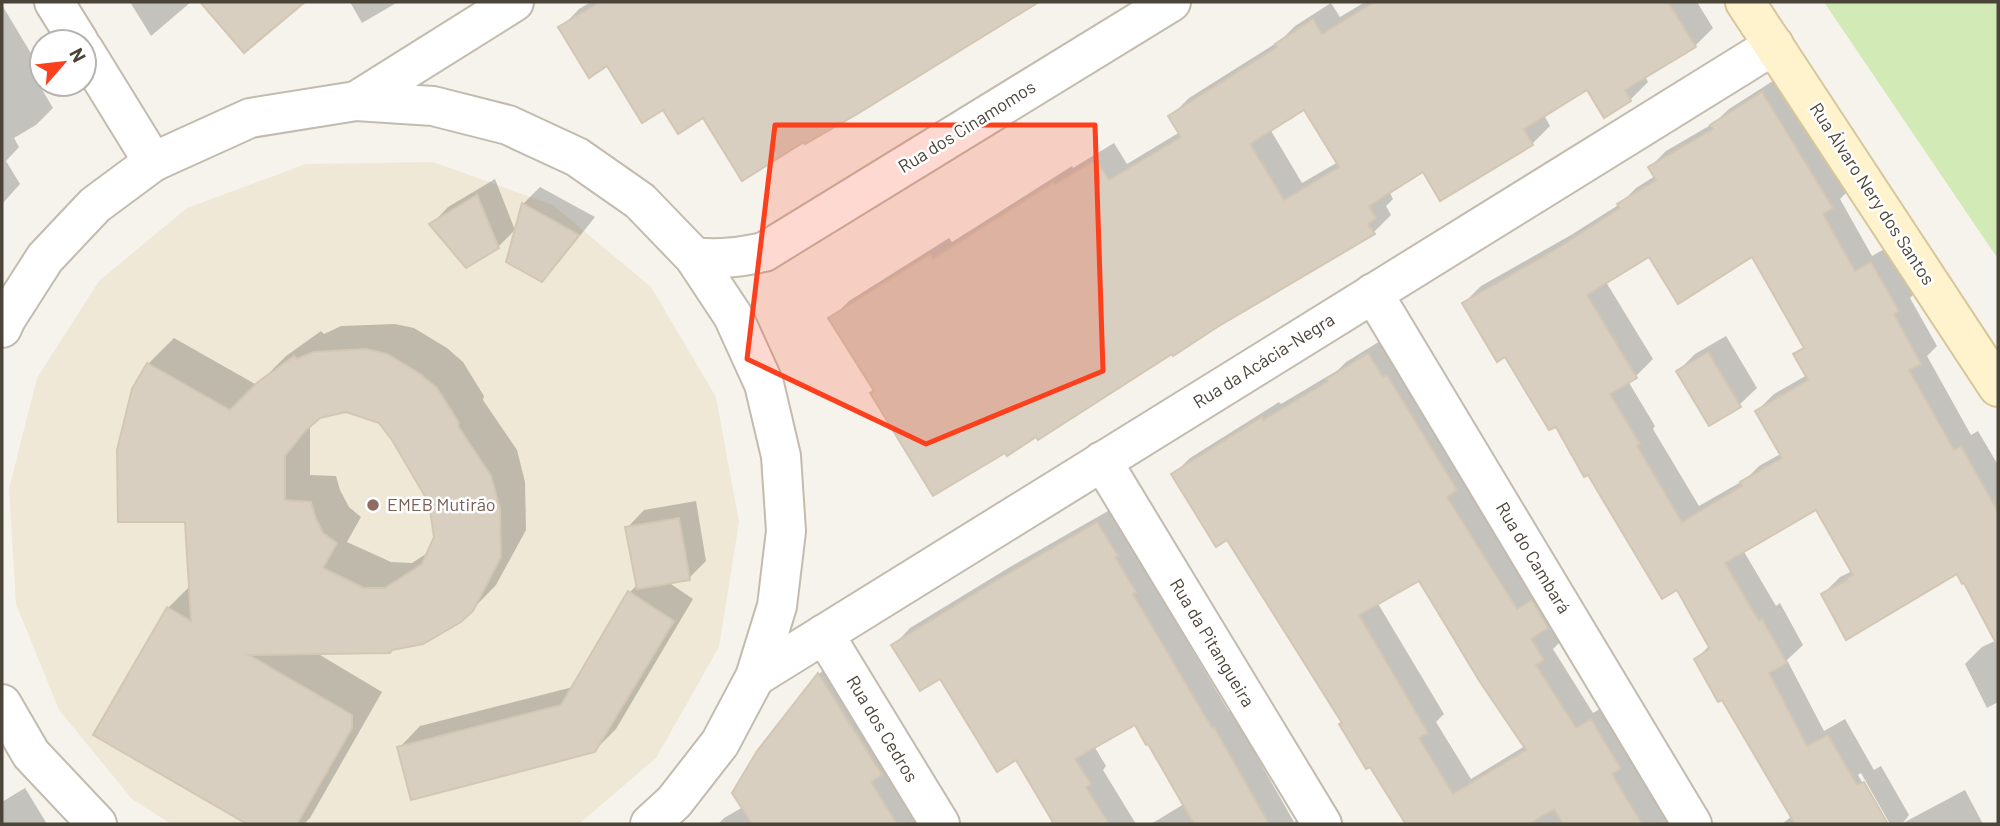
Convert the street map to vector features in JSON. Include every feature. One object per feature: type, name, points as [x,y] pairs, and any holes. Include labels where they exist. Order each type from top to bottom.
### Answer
[{"type":"main road","name":"Rua Álvaro Nery dos Santos","points":[[1745,2],[1998,387]]},
{"type":"street","points":[[54,2],[70,28]]},
{"type":"street","name":"Rua dos Cinamomos","points":[[694,257],[733,258],[764,252],[1171,2]]},
{"type":"street","points":[[356,101],[489,8]]},
{"type":"street","name":"Rua da Acácia-Negra","points":[[755,677],[1774,45]]},
{"type":"street","points":[[98,73],[153,162]]},
{"type":"street","points":[[3,322],[45,258],[95,205],[153,162],[250,118],[356,101],[433,106],[508,125],[566,151],[640,201],[694,257],[733,316],[764,384],[781,457],[786,531],[777,606],[755,677],[720,743],[674,802],[650,824]]},
{"type":"street","name":"Rua dos Cinamomos","points":[[733,316],[749,273],[764,252]]},
{"type":"street","name":"Rua do Cambará","points":[[1373,293],[1692,824]]},
{"type":"street","name":"Rua da Pitangueira","points":[[1102,461],[1322,824]]},
{"type":"street","name":"Rua dos Cedros","points":[[824,634],[940,824]]},
{"type":"street","points":[[2,704],[16,751],[97,824]]},
{"type":"highlighted area","points":[[775,125],[1095,125],[1103,371],[926,444],[747,359]]},
{"type":"shaded area","name":"EMEB Mutirão","points":[[433,162],[553,205],[651,287],[716,397],[739,522],[719,647],[656,758],[579,824],[171,824],[132,799],[59,710],[16,604],[9,489],[37,378],[99,281],[187,208],[306,164]]},
{"type":"green space","points":[[1824,2],[1998,2],[1998,259]]},
{"type":"building","points":[[200,2],[305,2],[244,53]]},
{"type":"building","points":[[600,2],[1039,2],[859,113],[805,144],[804,142],[742,181],[703,118],[678,134],[663,110],[642,123],[607,66],[589,78],[558,27]]},
{"type":"building","points":[[1374,2],[1668,2],[1696,47],[1625,90],[1631,101],[1604,118],[1587,90],[1524,129],[1533,145],[1440,201],[1423,172],[1369,206],[1376,219],[1368,224],[1375,234],[1173,356],[1172,354],[1038,440],[1036,437],[1007,456],[1005,453],[933,496],[870,393],[874,391],[828,318],[931,254],[933,259],[1053,183],[1054,185],[1096,160],[1109,180],[1181,137],[1168,116],[1277,47],[1275,44],[1313,19],[1322,34]],"holes":[[[1304,110],[1339,167],[1284,200],[1250,144]]]},
{"type":"building","points":[[1762,92],[1833,208],[1823,214],[1855,271],[1871,262],[1899,311],[1894,314],[1921,364],[1909,370],[1954,450],[1961,446],[1998,512],[1998,647],[1957,574],[1846,640],[1821,594],[1853,575],[1816,510],[1725,563],[1787,663],[1769,673],[1807,746],[1828,735],[1857,785],[1864,782],[1888,824],[1795,824],[1722,700],[1718,702],[1694,659],[1710,649],[1677,590],[1662,599],[1588,475],[1584,477],[1556,427],[1549,430],[1505,357],[1497,362],[1462,303],[1553,251],[1620,208],[1617,204],[1656,180],[1648,167],[1713,129],[1710,125]],"holes":[[[1649,257],[1678,304],[1752,257],[1804,348],[1793,354],[1808,380],[1755,411],[1782,458],[1740,482],[1742,486],[1682,522],[1610,394],[1637,378],[1587,295]]]},
{"type":"building","points":[[477,195],[499,248],[466,268],[429,224]]},
{"type":"building","points":[[522,203],[579,235],[542,282],[506,262]]},
{"type":"building","points":[[366,349],[387,354],[422,375],[437,388],[491,476],[500,509],[501,557],[473,611],[461,622],[423,644],[392,650],[390,653],[249,655],[352,715],[352,728],[297,824],[247,824],[93,735],[167,607],[191,621],[185,522],[118,522],[117,450],[132,389],[147,363],[230,410],[258,382],[294,356],[297,359],[313,352]],"holes":[[[346,412],[379,423],[429,503],[434,537],[422,564],[385,588],[364,588],[323,568],[337,543],[323,533],[311,502],[285,500],[285,456],[304,432],[320,418]]]},
{"type":"building","points":[[1708,352],[1741,407],[1709,426],[1676,371]]},
{"type":"building","points":[[1368,353],[1383,377],[1387,375],[1457,490],[1447,497],[1517,609],[1532,600],[1548,628],[1531,639],[1544,660],[1536,665],[1576,728],[1591,719],[1621,769],[1612,774],[1642,824],[1563,824],[1554,809],[1529,824],[1404,824],[1370,767],[1366,769],[1339,724],[1342,723],[1227,540],[1216,547],[1171,474],[1262,417],[1263,420],[1328,381],[1327,379]],"holes":[[[1419,581],[1480,682],[1526,750],[1453,794],[1419,738],[1428,733],[1359,615]]]},
{"type":"building","points":[[679,518],[690,580],[637,589],[625,527]]},
{"type":"building","points":[[1097,522],[1136,592],[1133,594],[1269,824],[1194,824],[1135,725],[1075,759],[1091,784],[1086,787],[1109,824],[1054,824],[1016,760],[997,772],[940,679],[920,691],[891,645]]},
{"type":"building","points":[[628,591],[674,621],[595,752],[411,800],[397,747],[561,705]]},
{"type":"building","points":[[818,673],[882,775],[871,782],[897,824],[752,824],[732,793],[757,751]]},
{"type":"place","name":"EMEB Mutirão","points":[[373,505]]}]
